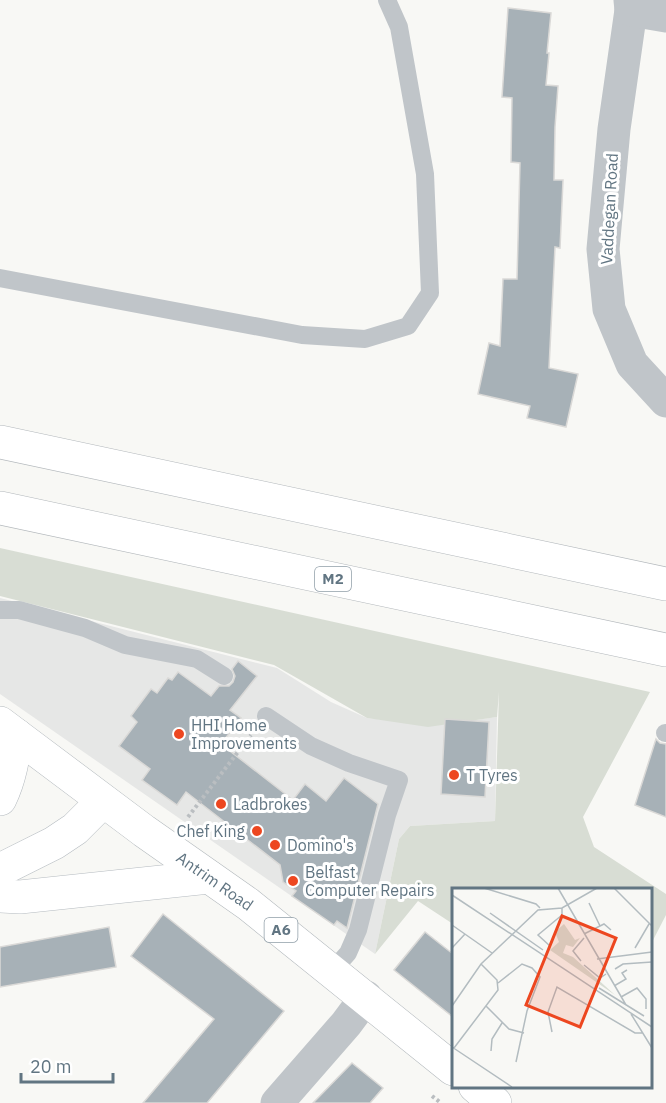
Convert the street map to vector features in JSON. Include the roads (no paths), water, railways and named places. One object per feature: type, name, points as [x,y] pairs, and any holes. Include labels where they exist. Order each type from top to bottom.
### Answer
[{"type":"main road","points":[[0,442],[666,584]]},
{"type":"main road","name":"M2","points":[[0,508],[666,651]]},
{"type":"main road","points":[[0,799],[10,776],[8,729]]},
{"type":"main road","name":"Antrim Road","points":[[8,729],[103,801],[248,904],[333,970],[452,1068]]},
{"type":"main road","points":[[0,870],[54,843],[75,829],[103,801]]},
{"type":"main road","points":[[0,896],[20,897],[209,877]]},
{"type":"main road","points":[[477,1088],[495,1103]]},
{"type":"street","points":[[631,5],[666,16]]},
{"type":"street","name":"Vaddegan Road","points":[[631,5],[614,129],[603,249],[609,309],[632,364],[666,401]]},
{"type":"street","points":[[277,1103],[346,1024],[366,997]]},
{"type":"lane","points":[[0,278],[302,335],[365,339],[408,326],[430,292],[425,174],[399,27],[387,0]]},
{"type":"lane","points":[[0,610],[19,610],[85,628],[125,645],[197,659],[225,676]]},
{"type":"lane","points":[[266,716],[311,746],[349,763],[399,780],[381,838],[358,930],[348,953],[333,970]]},
{"type":"place","name":"HHI Home Improvements","points":[[179,734]]},
{"type":"place","name":"T Tyres","points":[[454,775]]},
{"type":"place","name":"Ladbrokes","points":[[221,804]]},
{"type":"place","name":"Chef King","points":[[257,831]]},
{"type":"place","name":"Domino's","points":[[275,845]]},
{"type":"place","name":"Belfast Computer Repairs","points":[[293,881]]}]
